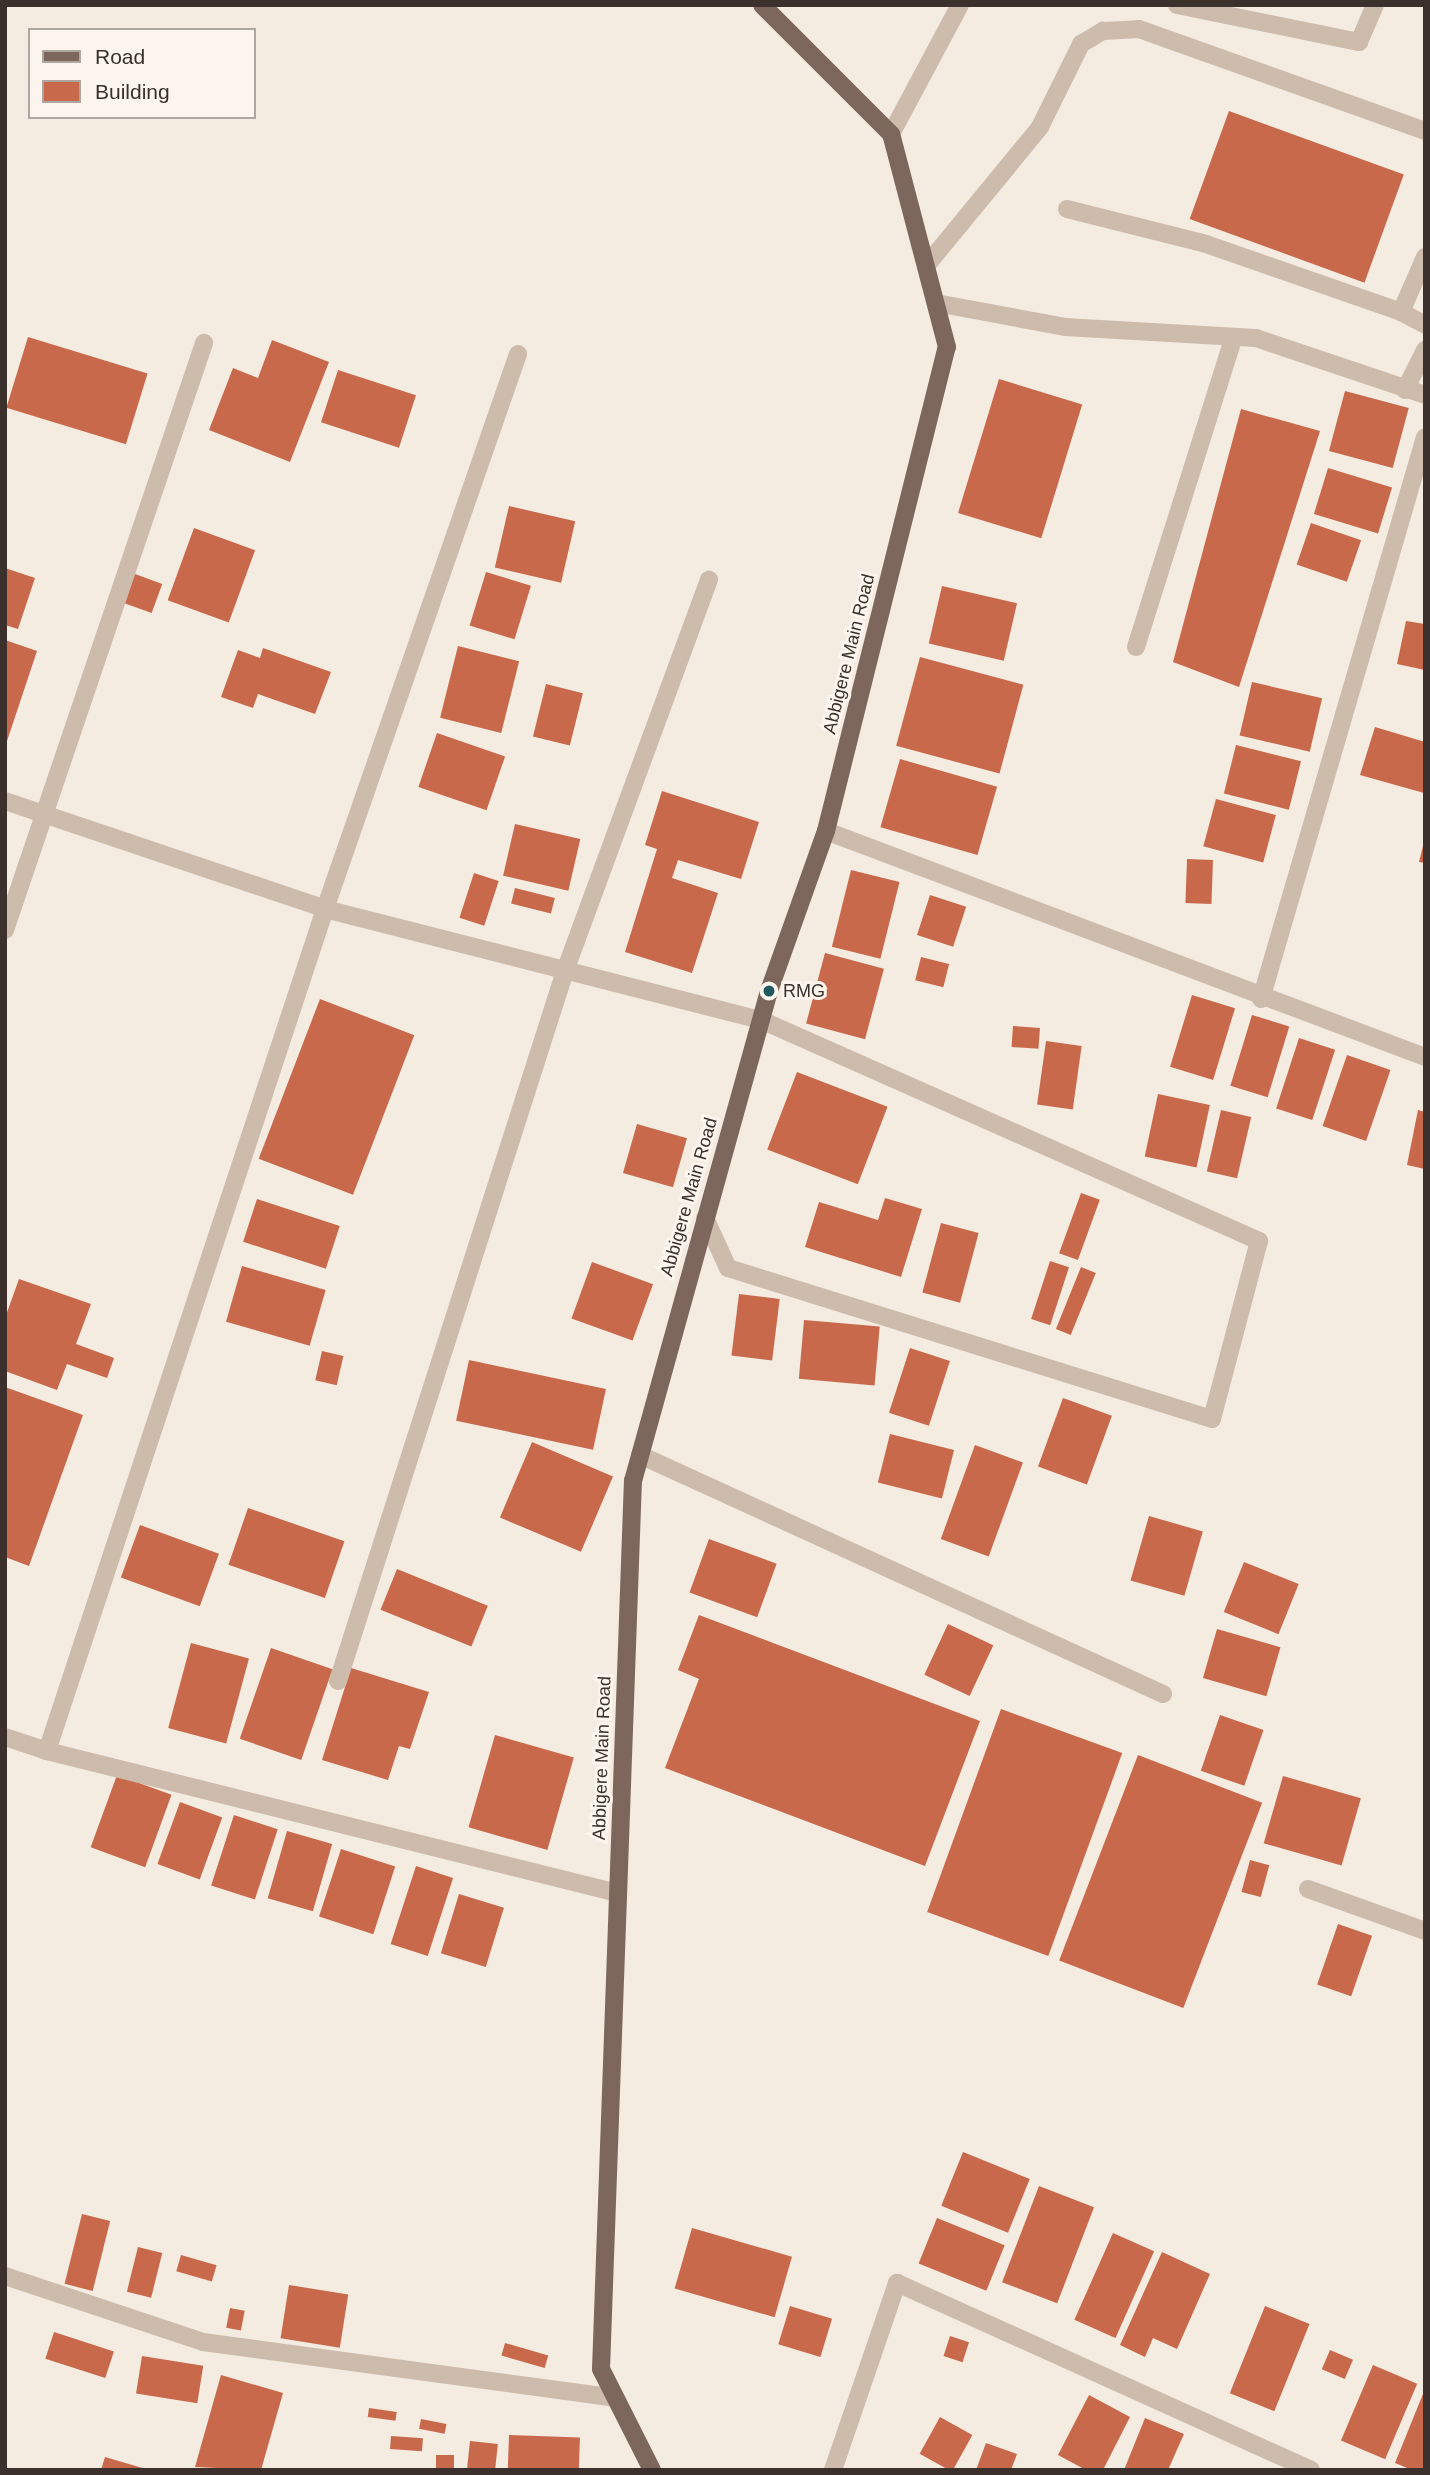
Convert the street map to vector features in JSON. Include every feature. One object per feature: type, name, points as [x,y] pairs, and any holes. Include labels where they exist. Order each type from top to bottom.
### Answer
[{"type":"main road","points":[[762,5],[891,134]]},
{"type":"main road","name":"Abbigere Main Road","points":[[652,2470],[601,2370],[633,1481],[761,1020],[826,831],[947,347],[891,134]]},
{"type":"street","points":[[891,134],[961,5]]},
{"type":"street","points":[[1177,5],[1359,42],[1375,5]]},
{"type":"street","points":[[926,266],[1040,127],[1081,44],[1103,31],[1139,29],[1425,131]]},
{"type":"street","points":[[1067,209],[1206,244],[1401,312],[1425,325]]},
{"type":"street","points":[[1401,312],[1425,257]]},
{"type":"street","points":[[936,303],[1065,327],[1256,338],[1425,395]]},
{"type":"street","points":[[1136,647],[1234,337]]},
{"type":"street","points":[[5,930],[204,343]]},
{"type":"street","points":[[1405,390],[1425,350]]},
{"type":"street","points":[[47,1751],[325,909],[518,354]]},
{"type":"street","points":[[1261,999],[1425,437]]},
{"type":"street","points":[[338,1681],[565,971],[709,580]]},
{"type":"street","points":[[5,801],[325,909],[761,1020],[1259,1241],[1212,1419],[728,1268],[705,1218]]},
{"type":"street","points":[[826,831],[1261,999],[1425,1057]]},
{"type":"street","points":[[640,1454],[1163,1694]]},
{"type":"street","points":[[5,1737],[47,1751],[618,1893]]},
{"type":"street","points":[[1308,1889],[1425,1931]]},
{"type":"street","points":[[5,2276],[203,2342],[615,2398]]},
{"type":"street","points":[[833,2470],[897,2283],[1311,2470]]},
{"type":"building","points":[[1229,111],[1404,175],[1364,283],[1190,219]]},
{"type":"building","points":[[28,337],[148,374],[126,444],[6,408]]},
{"type":"building","points":[[272,340],[329,362],[290,462],[209,430],[233,368],[258,378]]},
{"type":"building","points":[[338,370],[416,395],[399,448],[321,422]]},
{"type":"building","points":[[999,379],[1082,404],[1041,538],[958,513]]},
{"type":"building","points":[[1345,391],[1409,408],[1393,468],[1329,451]]},
{"type":"building","points":[[1241,409],[1320,431],[1239,687],[1173,662]]},
{"type":"building","points":[[1328,468],[1392,488],[1378,533],[1314,514]]},
{"type":"building","points":[[509,506],[575,521],[561,583],[495,567]]},
{"type":"building","points":[[1311,523],[1361,540],[1347,582],[1297,565]]},
{"type":"building","points":[[194,528],[255,550],[229,623],[168,600]]},
{"type":"building","points":[[5,568],[35,578],[18,629],[5,625]]},
{"type":"building","points":[[486,572],[531,586],[515,639],[470,626]]},
{"type":"building","points":[[135,574],[162,584],[152,613],[124,603]]},
{"type":"building","points":[[942,586],[1017,603],[1004,661],[929,643]]},
{"type":"building","points":[[1406,621],[1425,624],[1425,670],[1397,664]]},
{"type":"building","points":[[5,640],[37,651],[6,744],[5,744]]},
{"type":"building","points":[[458,646],[519,661],[501,733],[440,718]]},
{"type":"building","points":[[263,648],[331,672],[315,714],[258,694],[253,708],[221,697],[238,650],[260,658]]},
{"type":"building","points":[[920,657],[1023,685],[1000,774],[896,746]]},
{"type":"building","points":[[1252,682],[1322,698],[1310,752],[1240,736]]},
{"type":"building","points":[[546,684],[583,693],[570,746],[533,736]]},
{"type":"building","points":[[1375,727],[1425,742],[1424,793],[1360,775]]},
{"type":"building","points":[[437,733],[505,756],[487,810],[418,787]]},
{"type":"building","points":[[1236,745],[1301,761],[1289,810],[1224,794]]},
{"type":"building","points":[[900,759],[997,787],[978,855],[880,827]]},
{"type":"building","points":[[662,791],[759,822],[741,879],[678,860],[672,878],[718,893],[692,973],[625,952],[657,849],[645,845]]},
{"type":"building","points":[[1216,799],[1276,815],[1263,862],[1203,846]]},
{"type":"building","points":[[515,824],[580,839],[568,891],[503,876]]},
{"type":"building","points":[[1425,838],[1425,863],[1419,862]]},
{"type":"building","points":[[1187,859],[1213,860],[1211,904],[1185,903]]},
{"type":"building","points":[[851,870],[900,882],[880,959],[832,947]]},
{"type":"building","points":[[474,873],[499,881],[484,926],[459,918]]},
{"type":"building","points":[[515,888],[555,898],[551,913],[511,904]]},
{"type":"building","points":[[930,895],[966,907],[953,947],[917,935]]},
{"type":"building","points":[[825,953],[884,969],[865,1039],[806,1024]]},
{"type":"building","points":[[921,957],[949,964],[943,987],[915,980]]},
{"type":"building","points":[[1192,995],[1235,1008],[1213,1080],[1170,1067]]},
{"type":"building","points":[[320,999],[414,1035],[353,1195],[259,1159]]},
{"type":"building","points":[[1252,1015],[1289,1026],[1268,1097],[1230,1086]]},
{"type":"building","points":[[1013,1026],[1040,1028],[1038,1049],[1012,1047]]},
{"type":"building","points":[[1299,1038],[1335,1050],[1312,1120],[1276,1108]]},
{"type":"building","points":[[1046,1041],[1082,1046],[1073,1109],[1037,1104]]},
{"type":"building","points":[[1347,1055],[1390,1070],[1366,1141],[1323,1126]]},
{"type":"building","points":[[797,1072],[888,1107],[858,1184],[767,1149]]},
{"type":"building","points":[[1158,1094],[1210,1105],[1197,1168],[1145,1157]]},
{"type":"building","points":[[1221,1110],[1251,1117],[1237,1178],[1207,1171]]},
{"type":"building","points":[[1418,1110],[1425,1112],[1425,1169],[1407,1165]]},
{"type":"building","points":[[637,1124],[687,1138],[673,1187],[623,1173]]},
{"type":"building","points":[[1081,1193],[1100,1200],[1078,1260],[1059,1253]]},
{"type":"building","points":[[885,1198],[922,1209],[901,1277],[805,1247],[819,1202],[878,1220]]},
{"type":"building","points":[[257,1199],[340,1226],[326,1269],[243,1242]]},
{"type":"building","points":[[941,1223],[979,1233],[960,1303],[922,1293]]},
{"type":"building","points":[[1050,1261],[1069,1267],[1050,1325],[1031,1319]]},
{"type":"building","points":[[592,1262],[653,1284],[633,1341],[571,1318]]},
{"type":"building","points":[[242,1266],[326,1290],[310,1346],[226,1322]]},
{"type":"building","points":[[1081,1267],[1096,1273],[1071,1335],[1056,1329]]},
{"type":"building","points":[[19,1279],[91,1304],[76,1344],[114,1358],[107,1378],[67,1364],[57,1390],[5,1371],[5,1318]]},
{"type":"building","points":[[739,1294],[780,1299],[772,1361],[731,1356]]},
{"type":"building","points":[[804,1320],[880,1327],[875,1385],[799,1379]]},
{"type":"building","points":[[910,1348],[950,1361],[929,1426],[889,1413]]},
{"type":"building","points":[[322,1351],[343,1356],[337,1385],[315,1380]]},
{"type":"building","points":[[469,1360],[606,1389],[593,1450],[456,1421]]},
{"type":"building","points":[[5,1387],[83,1415],[29,1566],[5,1557]]},
{"type":"building","points":[[1063,1398],[1112,1416],[1087,1484],[1038,1467]]},
{"type":"building","points":[[890,1434],[954,1450],[942,1498],[878,1483]]},
{"type":"building","points":[[532,1442],[613,1476],[581,1552],[500,1517]]},
{"type":"building","points":[[975,1445],[1023,1462],[989,1556],[941,1539]]},
{"type":"building","points":[[248,1508],[344,1541],[325,1598],[228,1565]]},
{"type":"building","points":[[1149,1516],[1203,1531],[1184,1596],[1131,1580]]},
{"type":"building","points":[[140,1525],[219,1554],[200,1606],[121,1578]]},
{"type":"building","points":[[709,1539],[777,1564],[757,1617],[690,1593]]},
{"type":"building","points":[[1244,1562],[1299,1584],[1278,1634],[1224,1612]]},
{"type":"building","points":[[397,1569],[488,1606],[471,1647],[381,1610]]},
{"type":"building","points":[[699,1615],[980,1721],[925,1866],[665,1768],[699,1679],[678,1670]]},
{"type":"building","points":[[948,1624],[993,1645],[970,1696],[924,1675]]},
{"type":"building","points":[[1217,1629],[1280,1647],[1266,1696],[1203,1678]]},
{"type":"building","points":[[191,1643],[249,1659],[226,1744],[168,1728]]},
{"type":"building","points":[[271,1648],[332,1669],[301,1760],[240,1739]]},
{"type":"building","points":[[351,1668],[429,1692],[410,1749],[399,1746],[388,1780],[322,1760]]},
{"type":"building","points":[[1001,1709],[1122,1753],[1048,1956],[927,1912]]},
{"type":"building","points":[[1220,1715],[1263,1730],[1244,1786],[1201,1771]]},
{"type":"building","points":[[495,1735],[574,1758],[547,1850],[469,1827]]},
{"type":"building","points":[[1138,1755],[1262,1803],[1183,2008],[1059,1960]]},
{"type":"building","points":[[117,1775],[172,1795],[145,1867],[91,1847]]},
{"type":"building","points":[[1283,1776],[1361,1798],[1342,1866],[1264,1843]]},
{"type":"building","points":[[180,1802],[222,1817],[200,1879],[157,1864]]},
{"type":"building","points":[[234,1815],[278,1829],[255,1900],[211,1885]]},
{"type":"building","points":[[287,1831],[332,1844],[313,1911],[268,1898]]},
{"type":"building","points":[[341,1849],[395,1867],[373,1934],[319,1917]]},
{"type":"building","points":[[1250,1860],[1269,1865],[1261,1897],[1241,1892]]},
{"type":"building","points":[[416,1866],[453,1878],[428,1956],[391,1944]]},
{"type":"building","points":[[459,1894],[504,1908],[486,1967],[441,1953]]},
{"type":"building","points":[[1338,1924],[1372,1936],[1351,1996],[1317,1985]]},
{"type":"building","points":[[963,2152],[1030,2179],[1008,2233],[941,2206]]},
{"type":"building","points":[[1039,2186],[1094,2207],[1057,2303],[1002,2282]]},
{"type":"building","points":[[82,2214],[110,2221],[93,2291],[65,2284]]},
{"type":"building","points":[[937,2218],[1005,2245],[986,2291],[919,2263]]},
{"type":"building","points":[[692,2228],[792,2257],[775,2317],[675,2289]]},
{"type":"building","points":[[1113,2233],[1154,2251],[1115,2338],[1074,2320]]},
{"type":"building","points":[[138,2247],[162,2253],[151,2298],[127,2292]]},
{"type":"building","points":[[1162,2252],[1210,2274],[1177,2349],[1153,2338],[1145,2357],[1120,2345]]},
{"type":"building","points":[[181,2255],[217,2265],[212,2282],[176,2271]]},
{"type":"building","points":[[289,2285],[348,2294],[340,2348],[281,2338]]},
{"type":"building","points":[[790,2306],[832,2319],[820,2357],[778,2344]]},
{"type":"building","points":[[1265,2306],[1310,2324],[1274,2411],[1230,2393]]},
{"type":"building","points":[[230,2308],[245,2311],[241,2330],[226,2328]]},
{"type":"building","points":[[54,2332],[114,2351],[105,2378],[45,2359]]},
{"type":"building","points":[[950,2336],[969,2342],[963,2362],[944,2356]]},
{"type":"building","points":[[505,2343],[548,2355],[545,2368],[501,2355]]},
{"type":"building","points":[[1330,2350],[1353,2360],[1345,2379],[1322,2369]]},
{"type":"building","points":[[142,2356],[203,2366],[197,2403],[136,2394]]},
{"type":"building","points":[[1373,2365],[1417,2384],[1385,2459],[1341,2440]]},
{"type":"building","points":[[221,2375],[283,2393],[261,2470],[195,2467]]},
{"type":"building","points":[[1425,2389],[1425,2470],[1412,2470],[1395,2463]]},
{"type":"building","points":[[1089,2395],[1130,2417],[1103,2470],[1086,2470],[1058,2455]]},
{"type":"building","points":[[369,2408],[397,2412],[395,2421],[368,2417]]},
{"type":"building","points":[[940,2417],[972,2435],[953,2470],[920,2454]]},
{"type":"building","points":[[1145,2418],[1184,2434],[1168,2470],[1124,2470]]},
{"type":"building","points":[[421,2419],[447,2424],[445,2434],[419,2429]]},
{"type":"building","points":[[509,2435],[580,2437],[579,2470],[508,2468]]},
{"type":"building","points":[[391,2436],[423,2438],[422,2451],[390,2449]]},
{"type":"building","points":[[470,2441],[498,2444],[495,2470],[467,2469]]},
{"type":"building","points":[[986,2443],[1017,2454],[1011,2470],[976,2470]]},
{"type":"building","points":[[436,2455],[454,2455],[454,2470],[436,2470]]},
{"type":"building","points":[[105,2457],[146,2469],[146,2470],[101,2470]]},
{"type":"place","name":"RMG","points":[[769,991]]}]
